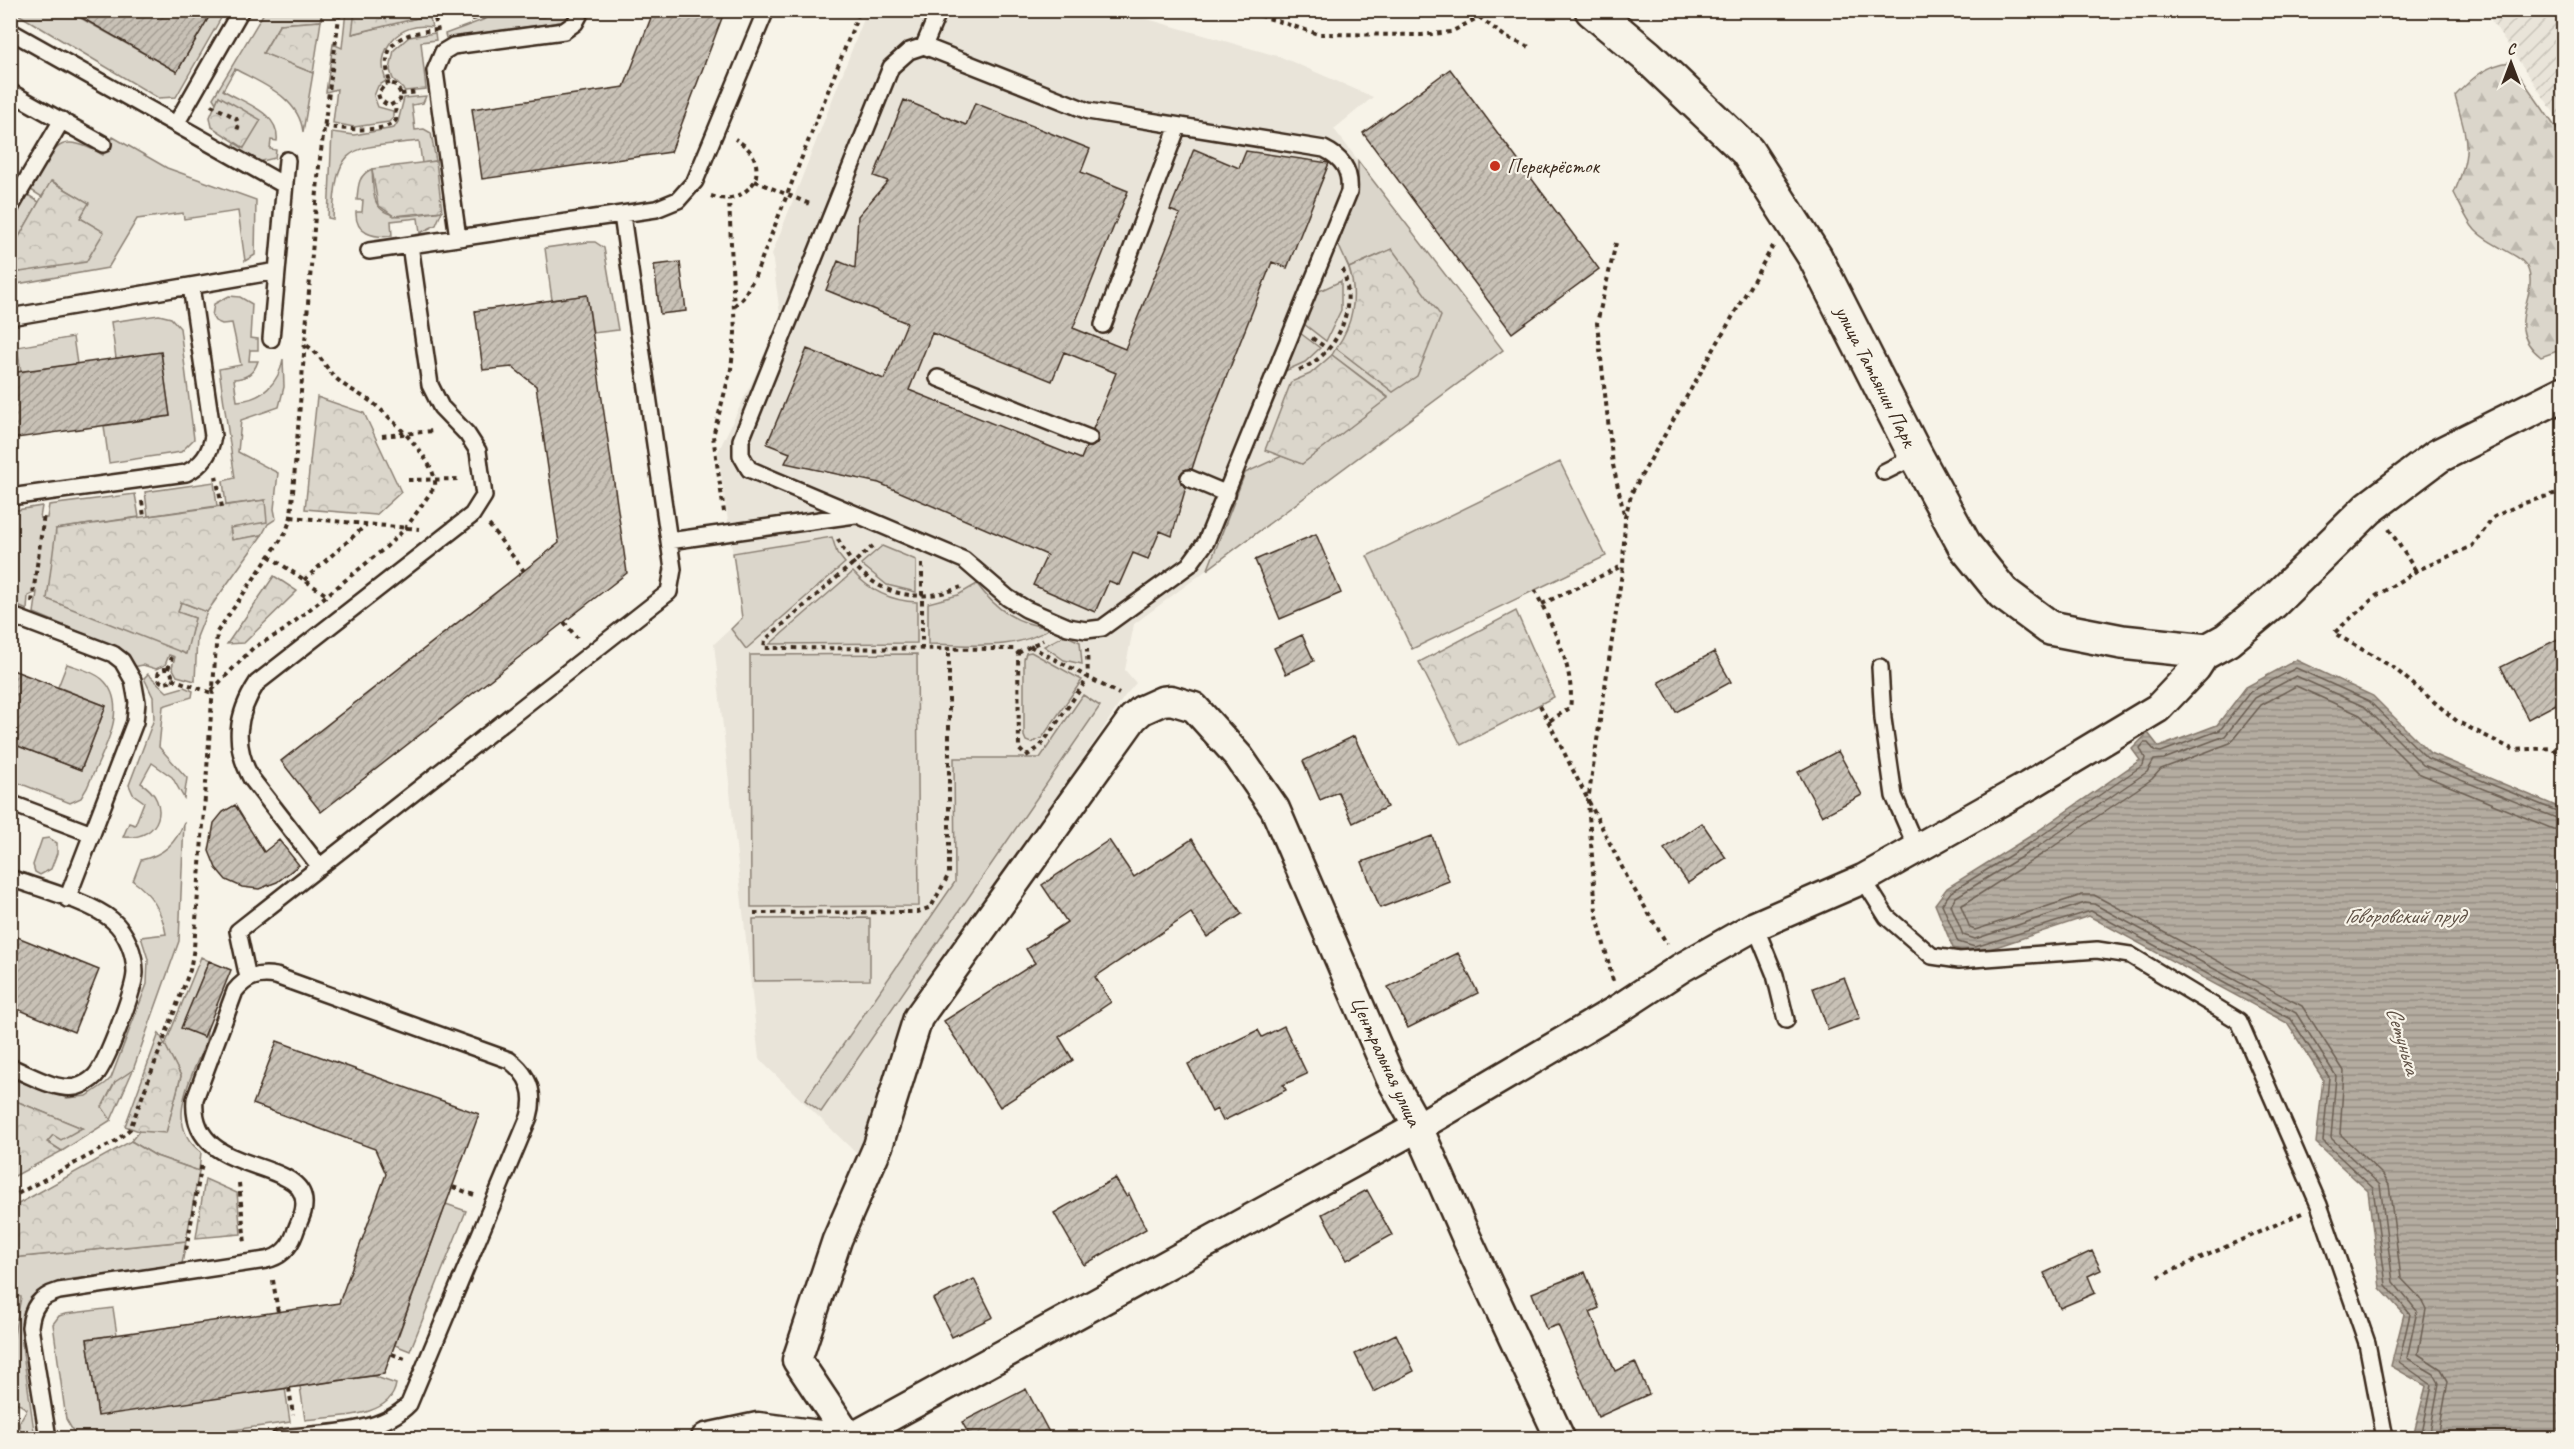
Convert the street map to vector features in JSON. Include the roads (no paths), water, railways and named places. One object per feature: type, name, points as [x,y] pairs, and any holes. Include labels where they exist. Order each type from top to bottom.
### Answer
[{"type":"street","name":"улица Татьянин Парк","points":[[1592,10],[1647,56],[1747,151],[1815,257],[1916,456],[1965,546],[2003,592],[2050,628],[2122,642],[2207,651]]},
{"type":"street","points":[[850,1438],[1418,1127],[1620,1008],[1681,968],[1755,927],[1863,879],[1917,849],[2158,708],[2196,668],[2207,651],[2227,640],[2273,602],[2369,508],[2438,456],[2564,393]]},
{"type":"street","name":"Центральная улица","points":[[850,1438],[797,1360],[837,1240],[878,1146],[918,1018],[1133,718],[1155,703],[1171,700],[1185,703],[1200,713],[1239,757],[1275,809],[1390,1077],[1418,1127],[1467,1239],[1560,1438]]},
{"type":"street","points":[[706,1438],[758,1427],[843,1438]]},
{"type":"lane","points":[[176,124],[241,10]]},
{"type":"lane","points":[[458,238],[435,71],[439,58],[453,46],[564,31],[575,23],[582,10]]},
{"type":"lane","points":[[369,251],[668,206],[691,188],[766,10]]},
{"type":"lane","points":[[924,46],[939,10]]},
{"type":"lane","points":[[10,31],[284,185]]},
{"type":"lane","points":[[924,46],[1077,108],[1178,126],[1324,149],[1332,153],[1346,167],[1350,183],[1227,494],[1210,534],[1194,559],[1102,628],[1086,630],[1068,627],[1026,609],[1008,598],[982,573],[964,560],[749,469],[741,455],[741,440],[891,67],[909,51],[924,46]]},
{"type":"lane","points":[[10,92],[103,144]]},
{"type":"lane","points":[[10,208],[62,120]]},
{"type":"lane","points":[[1103,325],[1178,126]]},
{"type":"lane","points":[[271,339],[287,160]]},
{"type":"lane","points":[[248,978],[238,931],[669,592],[674,577],[622,214]]},
{"type":"lane","points":[[320,867],[251,778],[240,752],[238,726],[245,701],[257,683],[477,511],[484,496],[478,451],[441,406],[430,385],[410,245]]},
{"type":"lane","points":[[10,317],[277,271]]},
{"type":"lane","points":[[10,497],[186,473],[207,456],[213,436],[191,286]]},
{"type":"lane","points":[[938,378],[1089,438]]},
{"type":"lane","points":[[1884,472],[1916,456]]},
{"type":"lane","points":[[1189,478],[1227,494]]},
{"type":"lane","points":[[669,541],[857,515]]},
{"type":"lane","points":[[10,615],[112,654],[122,661],[133,680],[137,702],[135,722],[92,834],[90,855],[67,899]]},
{"type":"lane","points":[[1880,667],[1883,719],[1894,796],[1917,849]]},
{"type":"lane","points":[[10,803],[92,834]]},
{"type":"lane","points":[[10,878],[99,910],[121,929],[134,957],[135,974],[130,995],[101,1067],[88,1082],[69,1088],[57,1086],[10,1067]]},
{"type":"lane","points":[[1863,879],[1887,917],[1932,956],[1959,960],[2097,950],[2130,955],[2239,1021],[2319,1205],[2367,1343],[2385,1438]]},
{"type":"lane","points":[[1755,927],[1775,975],[1786,1020]]},
{"type":"lane","points":[[48,1438],[30,1328],[31,1315],[40,1300],[59,1291],[270,1260],[287,1248],[303,1211],[298,1188],[286,1178],[213,1149],[206,1142],[196,1124],[195,1099],[231,998],[248,978],[265,974],[509,1060],[526,1076],[532,1096],[529,1117],[409,1404],[384,1423],[324,1435],[280,1438]]},
{"type":"water","name":"Говоровский пруд","points":[[2296,660],[2373,696],[2430,753],[2563,809],[2563,1438],[2416,1438],[2414,1433],[2426,1386],[2391,1366],[2404,1314],[2380,1288],[2368,1191],[2316,1143],[2323,1079],[2287,1023],[2089,916],[1975,954],[1953,948],[1935,904],[1947,888],[2032,835],[2140,760],[2132,749],[2148,733],[2159,747],[2217,725],[2246,687]]},
{"type":"place","name":"Перекрёсток","points":[[1495,166]]},
{"type":"water label","name":"Сетунька","points":[[2404,1040]]}]
